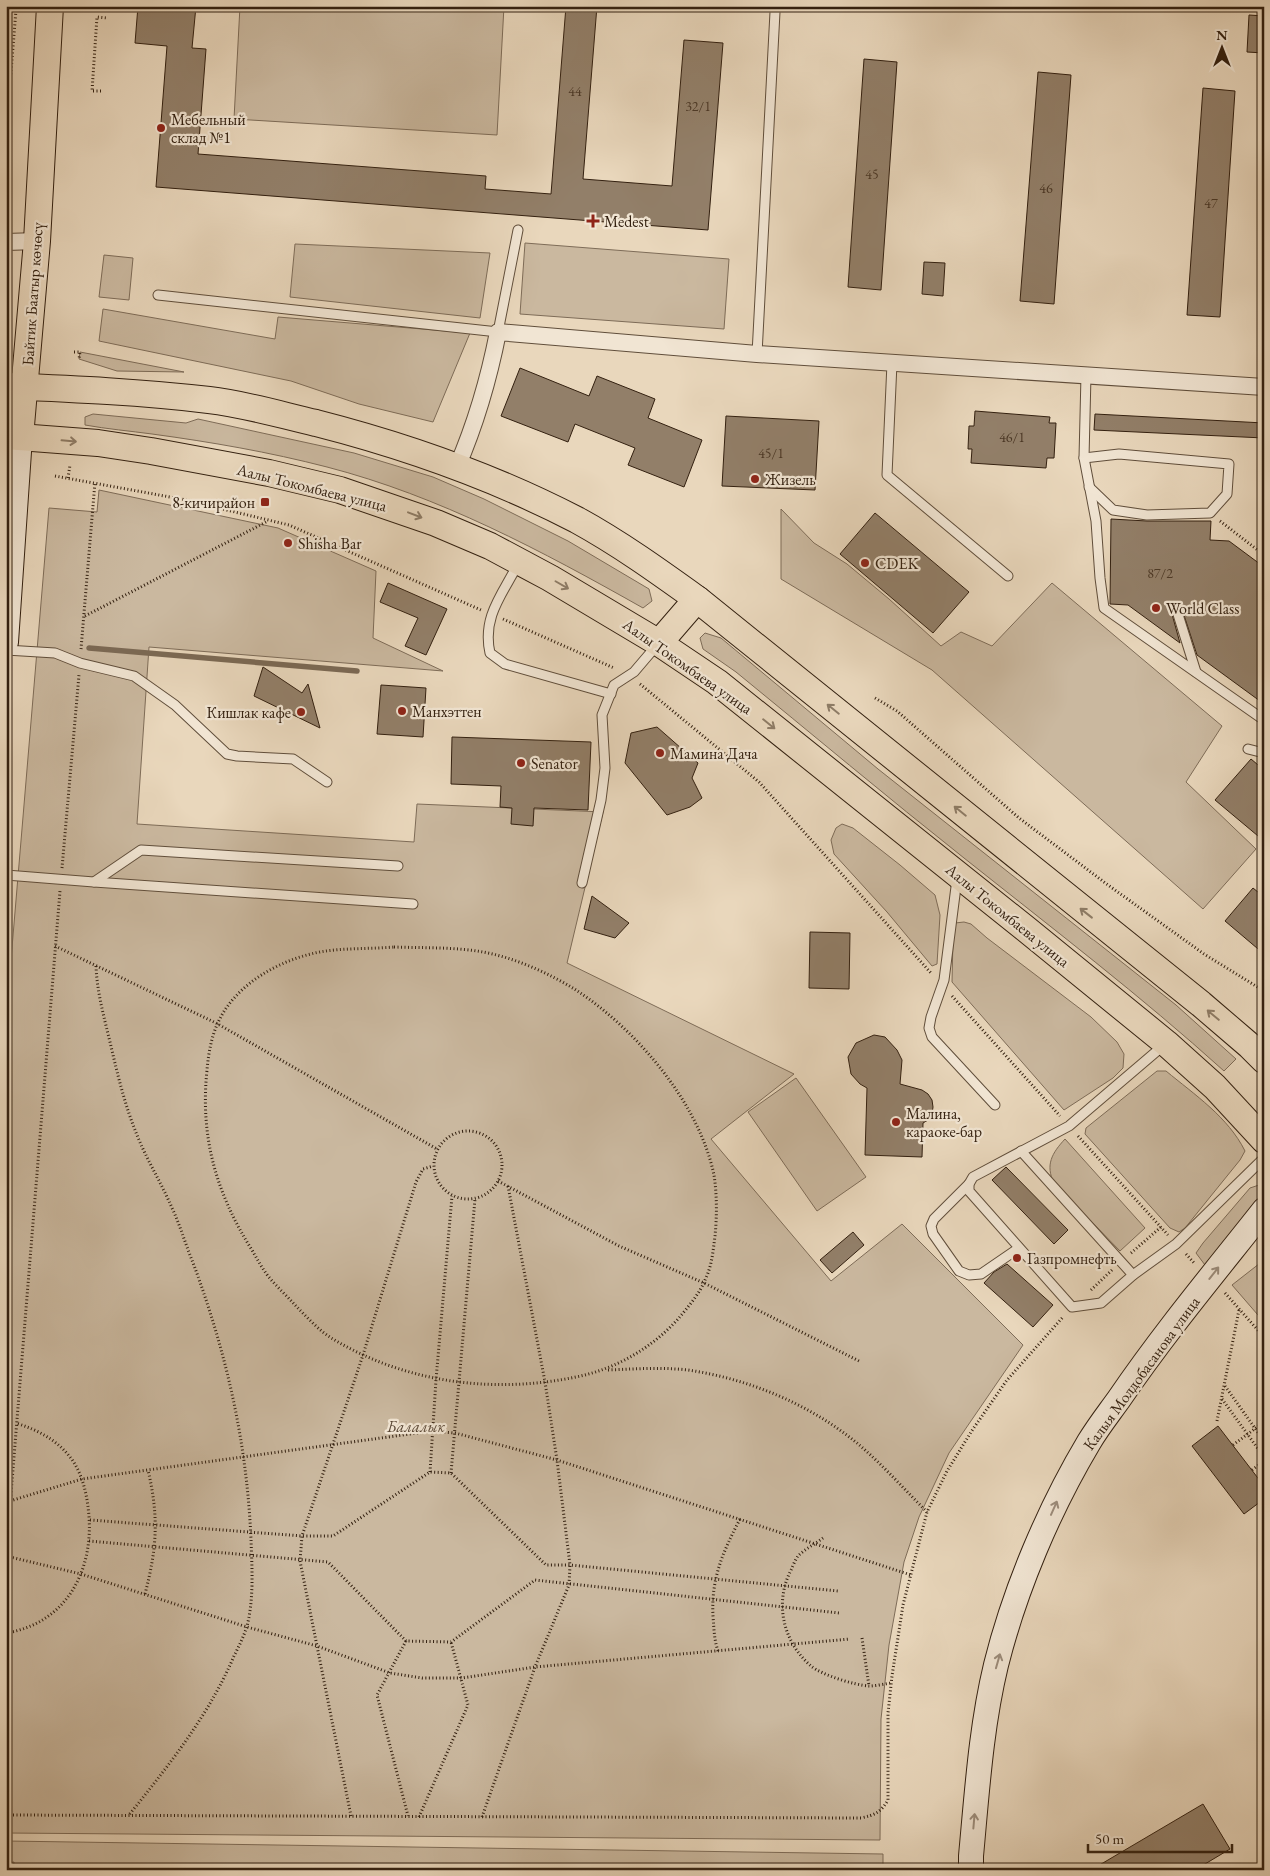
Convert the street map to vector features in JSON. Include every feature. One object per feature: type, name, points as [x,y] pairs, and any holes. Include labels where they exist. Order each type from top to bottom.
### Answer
[{"type":"main road","name":"Байтик Баатыр көчөсү","points":[[13,436],[16,386],[36,242],[50,6]]},
{"type":"main road","points":[[16,386],[211,400],[276,413],[358,434],[414,451],[514,490],[578,521],[643,561],[697,599],[1257,1049]]},
{"type":"main road","name":"Аалы Токомбаева улица","points":[[13,436],[98,443],[151,451],[269,473],[340,490],[436,523],[490,546],[520,562],[610,613],[717,682],[1166,1044],[1261,1130]]},
{"type":"main road","points":[[659,643],[697,599]]},
{"type":"street","points":[[6,242],[36,242]]},
{"type":"street","points":[[457,467],[489,378],[498,332],[757,354],[1264,387]]},
{"type":"street","name":"Байтик Баатыр көчөсү","points":[[6,642],[13,436]]},
{"type":"street","name":"Калыя Молдобасанова улица","points":[[972,1870],[973,1836],[984,1727],[996,1665],[1030,1562],[1060,1496],[1090,1442],[1138,1371],[1264,1210]]},
{"type":"lane","points":[[757,354],[775,12]]},
{"type":"lane","points":[[158,295],[498,332],[518,230]]},
{"type":"lane","points":[[892,363],[887,475],[1008,576]]},
{"type":"lane","points":[[1086,375],[1084,458],[1096,521],[1104,608],[1264,720]]},
{"type":"lane","points":[[1084,458],[1119,454],[1229,464],[1227,494],[1210,513],[1147,514],[1113,510],[1090,487]]},
{"type":"lane","points":[[520,562],[491,614],[487,639],[490,653],[505,664],[611,694]]},
{"type":"lane","points":[[1176,608],[1196,672]]},
{"type":"lane","points":[[582,883],[601,800],[605,768],[602,714],[614,685],[630,676],[659,643]]},
{"type":"lane","points":[[6,650],[55,653],[80,662],[134,676],[175,705],[227,754],[293,759],[327,782]]},
{"type":"lane","points":[[1248,749],[1264,753]]},
{"type":"lane","points":[[94,882],[140,850],[398,866]]},
{"type":"lane","points":[[957,874],[942,985],[929,1028],[932,1037],[995,1105]]},
{"type":"lane","points":[[6,875],[413,904]]},
{"type":"lane","points":[[1166,1044],[1069,1126],[972,1176],[969,1191],[1072,1307],[1100,1302],[1176,1244],[1264,1158]]},
{"type":"lane","points":[[1021,1151],[1133,1275]]},
{"type":"lane","points":[[969,1184],[934,1219],[931,1226],[933,1234],[959,1271],[969,1275],[980,1274],[1019,1248]]},
{"type":"path","points":[[6,9],[16,10],[10,84],[6,83]]},
{"type":"path","points":[[101,91],[92,90],[97,17],[107,18]]},
{"type":"path","points":[[74,352],[80,352],[79,358]]},
{"type":"path","points":[[68,478],[70,465]]},
{"type":"path","points":[[55,476],[181,499],[289,525],[630,676],[759,782],[1199,1268]]},
{"type":"path","points":[[95,482],[55,946],[6,1555],[81,1574],[247,1627],[317,1646],[390,1673],[422,1678],[462,1678],[535,1667],[850,1639]]},
{"type":"path","points":[[1210,513],[1264,555]]},
{"type":"path","points":[[84,616],[269,520]]},
{"type":"path","points":[[875,698],[897,711],[1027,824],[1204,954],[1264,992]]},
{"type":"path","points":[[55,946],[216,1023],[437,1149]]},
{"type":"path","points":[[605,1370],[662,1337],[682,1314],[704,1283],[711,1263],[717,1221],[714,1176],[702,1138],[683,1101],[638,1042],[610,1015],[576,990],[540,971],[515,961],[482,952],[444,948],[326,951],[298,958],[267,972],[244,988],[216,1023],[208,1062],[204,1094],[207,1138],[218,1183],[237,1227],[267,1275],[301,1312],[330,1338],[363,1355],[402,1370],[436,1380],[459,1383],[501,1386],[574,1378],[605,1370],[648,1368],[687,1370],[723,1377],[792,1401],[824,1419],[856,1443],[928,1512]]},
{"type":"path","points":[[96,966],[97,985],[119,1079],[135,1131],[173,1210],[200,1280],[228,1377],[238,1421],[249,1493],[251,1594],[247,1627],[229,1669],[197,1725],[171,1762],[128,1816]]},
{"type":"path","points":[[460,1132],[480,1133],[495,1144],[500,1153],[502,1162],[498,1181],[484,1195],[475,1198],[467,1199],[452,1196],[438,1183],[433,1166],[437,1149],[447,1138],[460,1132]]},
{"type":"path","points":[[351,1816],[300,1561],[302,1536],[363,1355],[416,1182],[423,1169],[433,1166]]},
{"type":"path","points":[[498,1181],[619,1246],[704,1283],[859,1361]]},
{"type":"path","points":[[482,1817],[535,1667],[569,1585],[570,1565],[545,1382],[508,1186]]},
{"type":"path","points":[[430,1472],[452,1196]]},
{"type":"path","points":[[451,1473],[475,1198]]},
{"type":"path","points":[[6,1815],[862,1818],[874,1816],[883,1809],[888,1800],[888,1713],[904,1605],[928,1512],[947,1471],[1001,1388],[1045,1335],[1072,1307],[1161,1227]]},
{"type":"path","points":[[1220,1289],[1264,1337]]},
{"type":"path","points":[[1217,1420],[1240,1310]]},
{"type":"path","points":[[1224,1386],[1264,1441]]},
{"type":"path","points":[[1222,1398],[1264,1457]]},
{"type":"path","points":[[6,1633],[34,1626],[49,1616],[72,1592],[87,1557],[90,1520],[82,1479],[71,1457],[49,1437],[16,1423]]},
{"type":"path","points":[[1233,1446],[1260,1425]]},
{"type":"path","points":[[10,1501],[82,1479],[432,1431],[455,1433],[557,1460],[911,1575]]},
{"type":"path","points":[[1252,1470],[1264,1461]]},
{"type":"path","points":[[145,1594],[156,1546],[155,1498],[148,1470]]},
{"type":"path","points":[[90,1520],[302,1536],[333,1536],[430,1472],[451,1473],[546,1565],[570,1565],[838,1591]]},
{"type":"path","points":[[718,1651],[714,1640],[712,1600],[715,1579],[724,1551],[740,1520]]},
{"type":"path","points":[[823,1538],[798,1557],[784,1585],[781,1607],[784,1625],[793,1644],[812,1666],[831,1677],[868,1686],[892,1683]]},
{"type":"path","points":[[89,1540],[300,1561],[328,1562],[406,1641],[450,1642],[535,1580],[839,1613]]},
{"type":"path","points":[[862,1638],[868,1686]]},
{"type":"path","points":[[406,1641],[378,1695],[408,1816]]},
{"type":"path","points":[[419,1817],[468,1705],[462,1678],[450,1642]]},
{"type":"green space","points":[[240,6],[504,6],[497,135],[234,119]]},
{"type":"green space","points":[[525,243],[729,259],[724,329],[520,314]]},
{"type":"green space","points":[[295,244],[490,253],[480,318],[290,297]]},
{"type":"green space","points":[[104,255],[133,258],[129,300],[99,297]]},
{"type":"green space","points":[[103,309],[275,339],[278,317],[470,333],[433,422],[359,404],[291,381],[99,341]]},
{"type":"green space","points":[[80,352],[184,372],[117,371],[79,359]]},
{"type":"green space","points":[[93,414],[186,423],[198,419],[354,453],[433,477],[484,499],[568,541],[649,589],[652,601],[643,608],[567,566],[489,527],[450,509],[369,479],[327,467],[240,448],[85,425],[85,417]]},
{"type":"green space","name":"Балалык","points":[[99,490],[278,528],[376,571],[373,638],[443,671],[149,647],[137,824],[414,842],[417,804],[603,812],[567,963],[794,1074],[711,1139],[831,1281],[902,1224],[1023,1345],[949,1453],[919,1517],[904,1562],[889,1645],[881,1719],[880,1840],[6,1833],[6,1019],[49,508],[97,512]]},
{"type":"green space","points":[[781,509],[814,543],[847,564],[941,646],[961,632],[992,646],[1052,583],[1222,726],[1186,782],[1256,849],[1203,909],[932,670],[781,579]]},
{"type":"green space","points":[[705,633],[721,638],[878,769],[1176,1005],[1236,1059],[1224,1071],[1096,963],[736,672],[703,649],[700,638]]},
{"type":"green space","points":[[842,824],[853,828],[935,895],[940,915],[937,964],[932,966],[887,912],[834,854],[831,840],[836,828]]},
{"type":"green space","points":[[964,922],[971,924],[1091,1017],[1117,1042],[1124,1054],[1123,1068],[1113,1078],[1064,1110],[952,982],[955,923]]},
{"type":"green space","points":[[1157,1071],[1166,1071],[1210,1107],[1230,1128],[1245,1151],[1240,1160],[1185,1228],[1179,1232],[1170,1228],[1085,1134],[1086,1128]]},
{"type":"green space","points":[[796,1078],[866,1177],[817,1211],[748,1112]]},
{"type":"green space","points":[[1065,1139],[1145,1228],[1120,1251],[1054,1183],[1051,1177],[1050,1165],[1053,1154]]},
{"type":"green space","points":[[1262,1184],[1264,1198],[1223,1256],[1205,1265],[1196,1253],[1203,1243],[1250,1188]]},
{"type":"green space","points":[[1264,1260],[1264,1322],[1232,1285]]},
{"type":"green space","points":[[6,1841],[883,1854],[883,1870],[13,1870],[14,1862],[6,1862]]},
{"type":"building","points":[[138,6],[196,6],[192,48],[206,49],[198,154],[486,176],[485,189],[551,194],[566,6],[597,6],[583,179],[672,186],[684,40],[723,43],[708,230],[156,187],[167,46],[135,43]]},
{"type":"building","points":[[1249,15],[1264,16],[1264,53],[1247,52]]},
{"type":"building","points":[[864,59],[897,62],[881,290],[848,287]]},
{"type":"building","points":[[1038,72],[1071,75],[1054,304],[1020,301]]},
{"type":"building","points":[[1203,88],[1235,91],[1220,317],[1187,315]]},
{"type":"building","points":[[924,262],[945,263],[943,296],[922,294]]},
{"type":"building","points":[[520,368],[589,396],[597,376],[655,399],[648,418],[702,440],[684,487],[628,465],[635,448],[575,424],[568,442],[501,416]]},
{"type":"building","points":[[975,411],[1050,417],[1049,423],[1056,423],[1054,458],[1047,458],[1046,468],[971,463],[972,449],[968,449],[969,426],[974,426]]},
{"type":"building","points":[[1095,414],[1264,423],[1264,438],[1094,430]]},
{"type":"building","points":[[726,416],[819,421],[815,490],[722,486]]},
{"type":"building","points":[[875,513],[969,592],[933,633],[840,554]]},
{"type":"building","points":[[1111,519],[1211,521],[1210,540],[1229,541],[1264,567],[1264,704],[1197,655],[1180,603],[1174,602],[1170,607],[1180,643],[1128,605],[1110,604]]},
{"type":"building","points":[[388,583],[447,609],[426,655],[405,646],[418,618],[380,602]]},
{"type":"building","name":"Кишлак кафе","points":[[263,667],[302,693],[308,684],[320,728],[254,696]]},
{"type":"building","name":"Манхэттен","points":[[381,685],[426,688],[423,737],[377,734]]},
{"type":"building","points":[[657,727],[698,763],[692,778],[702,798],[690,807],[667,815],[625,763],[631,733]]},
{"type":"building","name":"Senator","points":[[452,737],[591,742],[588,810],[534,808],[533,826],[511,824],[512,808],[500,807],[501,786],[451,784]]},
{"type":"building","points":[[1251,759],[1264,770],[1264,841],[1215,800]]},
{"type":"building","points":[[1253,888],[1264,897],[1264,954],[1225,921]]},
{"type":"building","points":[[592,896],[629,923],[615,938],[584,929]]},
{"type":"building","points":[[810,932],[850,933],[849,989],[809,988]]},
{"type":"building","points":[[874,1035],[885,1037],[897,1050],[902,1060],[900,1084],[922,1090],[932,1100],[932,1114],[923,1123],[922,1157],[865,1155],[867,1088],[860,1084],[851,1074],[848,1057],[856,1043]]},
{"type":"building","points":[[1006,1167],[1068,1230],[1054,1244],[992,1180]]},
{"type":"building","points":[[853,1232],[864,1245],[832,1273],[820,1260]]},
{"type":"building","points":[[1007,1264],[1053,1305],[1033,1327],[984,1283],[994,1272]]},
{"type":"building","points":[[1218,1426],[1264,1486],[1264,1499],[1244,1514],[1192,1446]]},
{"type":"building","points":[[1203,1804],[1230,1849],[1195,1870],[1091,1870]]},
{"type":"waterway","points":[[89,648],[357,671]]},
{"type":"place","name":"Мебельный склад №1","points":[[161,128]]},
{"type":"place","name":"Medest","points":[[593,221]]},
{"type":"place","name":"Жизель","points":[[755,479]]},
{"type":"place","name":"8-кичирайон","points":[[265,502]]},
{"type":"place","name":"Shisha Bar","points":[[288,543]]},
{"type":"place","name":"CDEK","points":[[865,563]]},
{"type":"place","name":"World Class","points":[[1156,608]]},
{"type":"place","name":"Манхэттен","points":[[402,711]]},
{"type":"place","name":"Кишлак кафе","points":[[301,712]]},
{"type":"place","name":"Мамина Дача","points":[[660,753]]},
{"type":"place","name":"Senator","points":[[521,763]]},
{"type":"place","name":"Малина, караоке-бар","points":[[896,1122]]},
{"type":"place","name":"Газпромнефть","points":[[1017,1258]]}]
